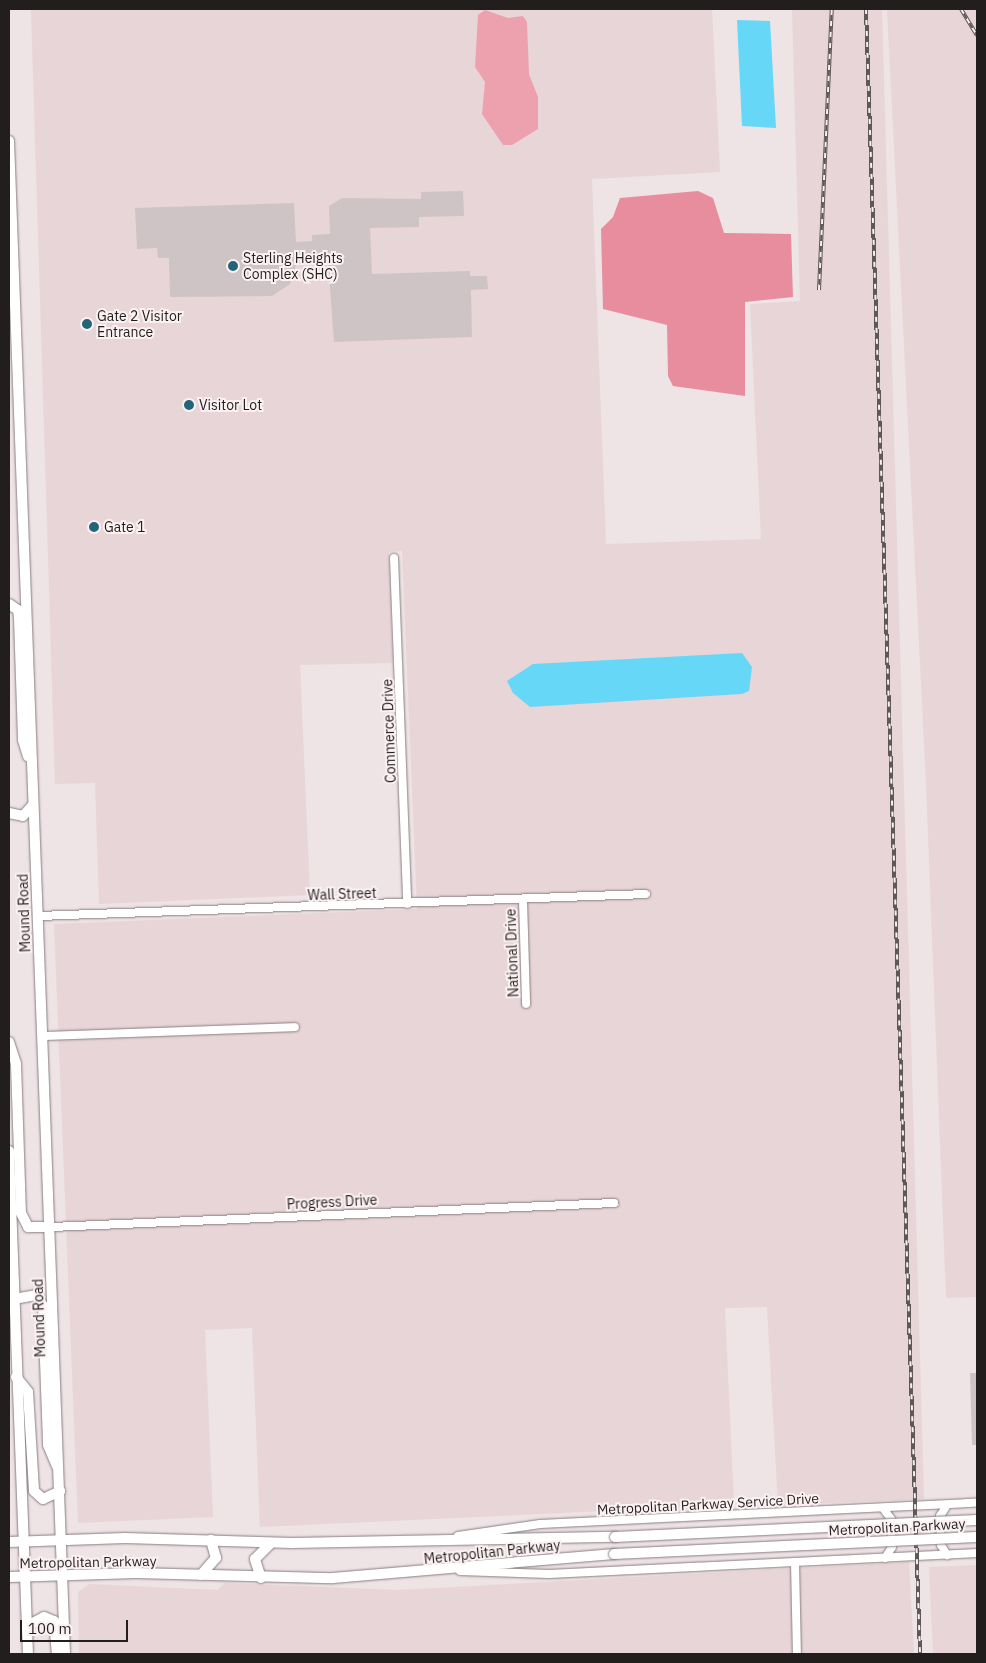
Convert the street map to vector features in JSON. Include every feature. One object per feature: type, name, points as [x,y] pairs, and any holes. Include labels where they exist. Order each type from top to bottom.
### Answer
[{"type":"main road","name":"Mound Road","points":[[9,142],[33,805],[51,1227],[65,1654]]},
{"type":"main road","points":[[9,374],[18,385]]},
{"type":"main road","points":[[9,604],[19,618],[23,740],[32,769]]},
{"type":"main road","points":[[9,813],[23,816],[33,805]]},
{"type":"main road","points":[[9,1042],[16,1064],[21,1213],[28,1227],[51,1227]]},
{"type":"main road","name":"Mound Road","points":[[9,1152],[14,1299],[12,1377],[28,1654]]},
{"type":"main road","points":[[14,1299],[30,1294],[41,1299],[48,1445],[60,1474]]},
{"type":"main road","points":[[12,1377],[28,1392],[34,1492],[43,1499],[60,1491]]},
{"type":"main road","name":"Metropolitan Parkway","points":[[9,1542],[211,1540],[271,1543],[615,1537],[977,1520]]},
{"type":"main road","name":"Metropolitan Parkway","points":[[9,1578],[201,1575],[261,1578],[450,1571],[614,1554],[977,1537]]},
{"type":"main road","points":[[201,1575],[216,1558],[211,1540]]},
{"type":"main road","points":[[261,1578],[255,1559],[271,1543]]},
{"type":"main road","points":[[27,1626],[44,1618],[54,1621],[57,1654]]},
{"type":"street","name":"Commerce Drive","points":[[394,558],[407,904]]},
{"type":"street","name":"Wall Street","points":[[38,916],[523,900],[646,894]]},
{"type":"street","name":"National Drive","points":[[523,900],[526,1004]]},
{"type":"street","points":[[42,1036],[295,1027]]},
{"type":"street","name":"Progress Drive","points":[[51,1227],[614,1203]]},
{"type":"street","name":"Metropolitan Parkway Service Drive","points":[[441,1540],[513,1526],[977,1503]]},
{"type":"street","points":[[947,1504],[940,1516],[941,1545],[947,1555]]},
{"type":"street","points":[[883,1508],[891,1519],[892,1547],[885,1558]]},
{"type":"street","points":[[450,1571],[549,1574],[977,1554]]},
{"type":"street","points":[[795,1562],[797,1654]]},
{"type":"shaded area","points":[[31,9],[712,9],[720,172],[592,179],[606,544],[761,539],[750,304],[800,301],[792,9],[882,9],[924,1499],[778,1505],[767,1307],[725,1308],[734,1505],[260,1527],[252,1328],[205,1330],[213,1517],[78,1523],[54,924],[417,909],[402,551],[389,552],[393,663],[300,665],[310,895],[99,904],[95,783],[55,784]]},
{"type":"shaded area","points":[[887,9],[977,9],[977,1297],[946,1298],[926,783]]},
{"type":"shaded area","points":[[485,10],[508,18],[523,16],[527,22],[529,74],[538,97],[538,129],[512,145],[503,145],[482,114],[485,82],[475,67],[478,15]]},
{"type":"shaded area","points":[[698,191],[713,198],[724,233],[791,234],[793,297],[745,302],[745,396],[673,386],[668,376],[667,325],[603,309],[601,229],[613,217],[620,198]]},
{"type":"shaded area","points":[[909,1562],[914,1654],[79,1654],[78,1592],[89,1584],[217,1590],[225,1583],[399,1590]]},
{"type":"shaded area","points":[[977,1565],[977,1654],[933,1654],[929,1567]]},
{"type":"water","points":[[737,20],[770,21],[776,128],[742,126]]},
{"type":"water","points":[[742,653],[752,667],[749,691],[742,694],[530,707],[513,693],[507,681],[533,664]]},
{"type":"building","name":"Sterling Heights Complex (SHC)","points":[[463,191],[464,216],[419,217],[419,227],[370,228],[372,274],[470,271],[470,276],[487,276],[488,289],[471,290],[472,337],[334,342],[328,261],[297,262],[290,284],[272,296],[170,297],[169,258],[158,258],[157,248],[137,249],[135,208],[294,203],[296,242],[312,241],[312,235],[330,234],[329,206],[342,198],[421,199],[421,192]]},
{"type":"building","points":[[970,1373],[977,1373],[977,1445],[972,1445]]},
{"type":"railway","points":[[819,290],[832,9]]},
{"type":"railway","points":[[866,9],[920,1654]]},
{"type":"railway","points":[[961,9],[977,36]]},
{"type":"place","name":"Sterling Heights Complex (SHC)","points":[[233,266]]},
{"type":"place","name":"Gate 2 Visitor Entrance","points":[[87,324]]},
{"type":"place","name":"Visitor Lot","points":[[189,405]]},
{"type":"place","name":"Gate 1","points":[[94,527]]}]
